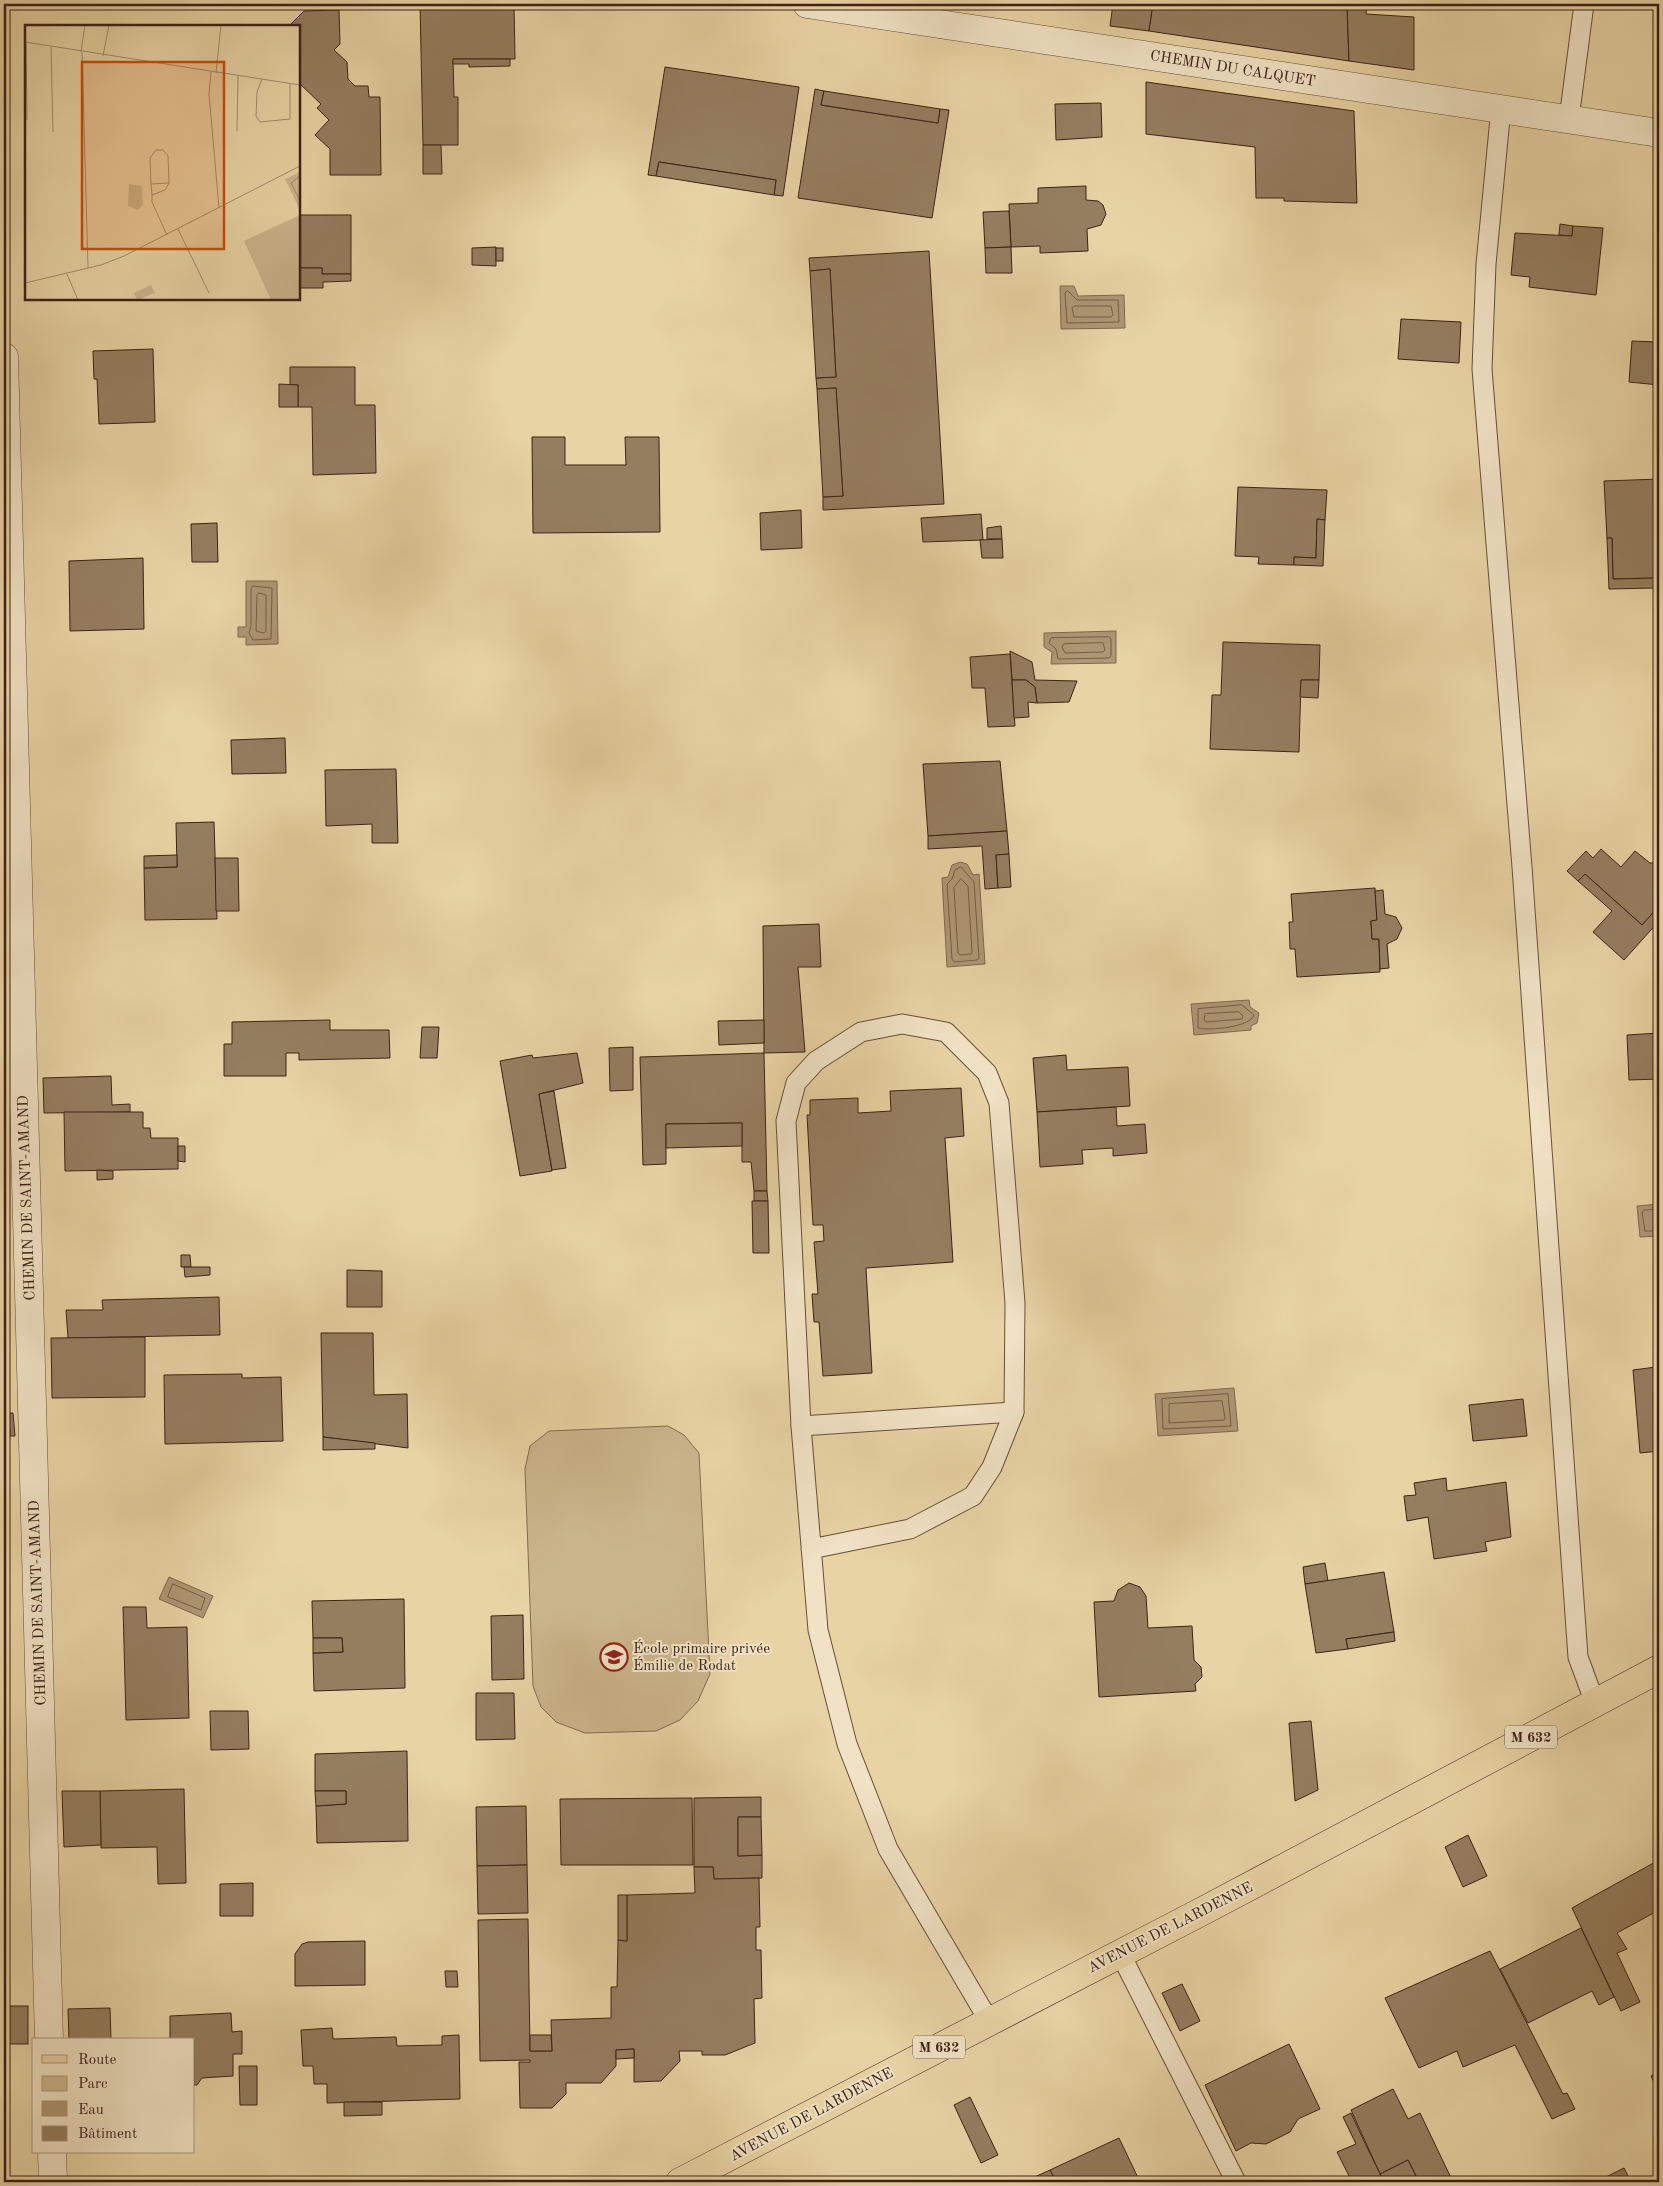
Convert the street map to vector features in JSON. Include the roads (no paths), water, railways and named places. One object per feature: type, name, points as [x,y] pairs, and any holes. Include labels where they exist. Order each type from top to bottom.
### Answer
[{"type":"main road","name":"AVENUE DE LARDENNE","points":[[680,2182],[1659,1669]]},
{"type":"street","name":"CHEMIN DU CALQUET","points":[[807,4],[1659,133]]},
{"type":"street","name":"CHEMIN DE SAINT-AMAND","points":[[4,357],[49,2038]]},
{"type":"street","points":[[52,2154],[53,2182]]},
{"type":"lane","points":[[1568,119],[1584,4]]},
{"type":"lane","points":[[1501,108],[1486,264],[1482,369],[1525,916],[1578,1657],[1594,1703]]},
{"type":"lane","points":[[811,1550],[910,1529],[973,1496],[992,1467],[1014,1412],[1015,1303],[999,1103],[987,1073],[946,1032],[902,1024],[861,1032],[816,1061],[796,1083],[786,1120],[801,1426],[811,1550],[818,1630],[847,1744],[888,1849],[989,2021]]},
{"type":"lane","points":[[801,1426],[1014,1412]]},
{"type":"lane","points":[[1120,1953],[1236,2182]]},
{"type":"water","points":[[1060,286],[1074,286],[1078,296],[1124,295],[1125,328],[1061,329]]},
{"type":"water","points":[[246,581],[277,581],[278,644],[246,645],[246,637],[238,637],[238,627],[246,627]]},
{"type":"water","points":[[1116,631],[1116,663],[1051,664],[1052,652],[1044,647],[1044,633]]},
{"type":"water","points":[[960,862],[967,864],[973,875],[979,874],[985,964],[947,967],[942,878],[948,877],[952,865]]},
{"type":"water","points":[[1249,1000],[1250,1007],[1259,1013],[1257,1023],[1251,1026],[1251,1030],[1194,1035],[1191,1004]]},
{"type":"water","points":[[1659,1204],[1659,1236],[1640,1237],[1637,1206]]},
{"type":"water","points":[[1234,1388],[1238,1431],[1158,1436],[1155,1394]]},
{"type":"water","points":[[169,1577],[213,1596],[203,1618],[159,1599]]},
{"type":"place","name":"École primaire privée Émilie de Rodat","points":[[614,1657]]}]
